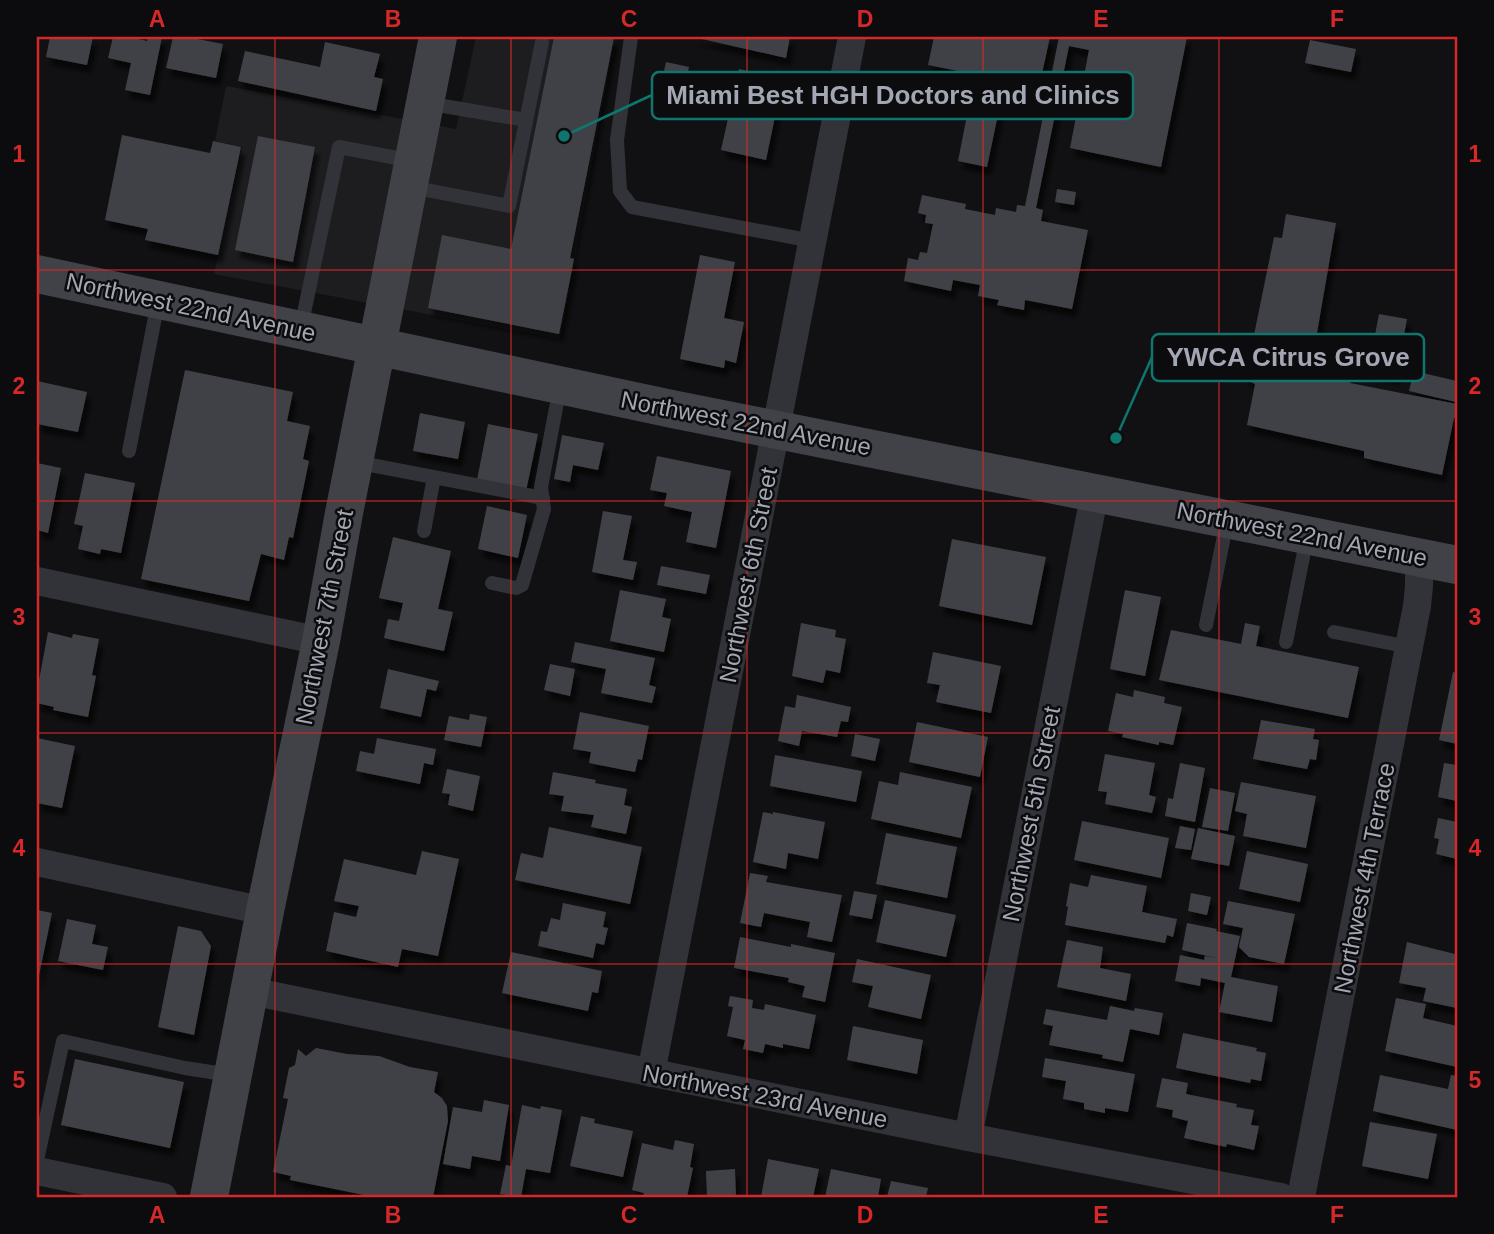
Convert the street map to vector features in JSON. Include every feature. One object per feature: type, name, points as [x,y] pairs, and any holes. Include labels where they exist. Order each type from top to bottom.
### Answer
[{"type":"main road","name":"Northwest 7th Street","points":[[209,1197],[321,641],[438,37]]},
{"type":"main road","name":"Northwest 22nd Avenue","points":[[37,274],[776,430],[1457,565]]},
{"type":"street","name":"Northwest 6th Street","points":[[651,1073],[852,37]]},
{"type":"street","name":"Northwest 5th Street","points":[[968,1136],[1094,492]]},
{"type":"street","name":"Northwest 4th Terrace","points":[[1301,1197],[1409,647],[1418,596],[1419,558]]},
{"type":"street","points":[[37,581],[321,641]]},
{"type":"street","points":[[37,862],[265,911]]},
{"type":"street","name":"Northwest 23rd Avenue","points":[[250,991],[1281,1197]]},
{"type":"street","points":[[37,1171],[163,1197]]},
{"type":"lane","points":[[631,37],[617,140],[620,191],[632,207],[813,242]]},
{"type":"lane","points":[[300,331],[339,147],[509,206],[542,42]]},
{"type":"lane","points":[[425,102],[526,120]]},
{"type":"lane","points":[[129,452],[158,300]]},
{"type":"lane","points":[[492,583],[516,588],[522,584],[544,509],[541,487],[561,385]]},
{"type":"lane","points":[[354,462],[543,498]]},
{"type":"lane","points":[[424,531],[434,477]]},
{"type":"lane","points":[[1206,625],[1227,520]]},
{"type":"lane","points":[[1286,642],[1308,536]]},
{"type":"lane","points":[[1334,632],[1409,647]]},
{"type":"lane","points":[[37,1160],[63,1041],[233,1076]]},
{"type":"shaded area","points":[[476,37],[615,37],[560,339],[214,274],[242,147],[215,141],[226,86],[456,129]]},
{"type":"building","points":[[50,37],[93,37],[87,65],[46,57]]},
{"type":"building","points":[[113,37],[147,41],[148,37],[162,37],[150,95],[125,90],[131,63],[108,58]]},
{"type":"building","points":[[173,37],[223,44],[216,78],[166,68]]},
{"type":"building","points":[[554,37],[614,37],[570,258],[574,259],[559,334],[428,308],[442,235],[511,249]]},
{"type":"building","points":[[693,37],[790,37],[786,58]]},
{"type":"building","points":[[934,37],[1050,37],[1039,87],[928,65]]},
{"type":"building","points":[[1059,37],[1187,37],[1161,167],[1070,148],[1089,50],[1069,46],[1036,208],[1043,210],[1041,221],[1088,230],[1072,309],[1025,300],[1024,310],[997,305],[999,300],[978,296],[980,285],[953,280],[951,291],[904,281],[908,258],[918,260],[920,252],[927,253],[933,224],[925,223],[926,215],[918,213],[922,195],[966,204],[965,209],[995,215],[996,208],[1016,212],[1017,205],[1025,206]]},
{"type":"building","points":[[1310,40],[1356,49],[1351,72],[1305,63]]},
{"type":"building","points":[[325,42],[380,54],[374,77],[383,79],[376,111],[238,81],[245,51],[320,67]]},
{"type":"building","points":[[666,62],[689,67],[681,103],[658,98]]},
{"type":"building","points":[[739,69],[783,78],[766,160],[721,150]]},
{"type":"building","points":[[978,83],[997,87],[995,98],[1001,100],[987,167],[958,161],[971,95],[975,96]]},
{"type":"building","points":[[122,135],[210,153],[213,141],[241,147],[218,255],[145,240],[148,229],[105,220]]},
{"type":"building","points":[[258,136],[315,147],[293,262],[235,250]]},
{"type":"building","points":[[1057,189],[1076,192],[1074,205],[1055,202]]},
{"type":"building","points":[[1286,214],[1336,223],[1313,356],[1354,363],[1350,383],[1457,404],[1457,419],[1454,418],[1442,475],[1364,458],[1364,451],[1247,425],[1255,384],[1245,379],[1274,237],[1282,238]]},
{"type":"building","points":[[700,255],[735,262],[724,318],[744,322],[736,363],[725,360],[724,368],[680,359]]},
{"type":"building","points":[[1379,314],[1407,319],[1396,377],[1368,372]]},
{"type":"building","points":[[185,370],[293,392],[287,421],[310,426],[303,459],[309,461],[293,538],[289,537],[284,560],[261,554],[249,601],[141,579]]},
{"type":"building","points":[[1414,371],[1457,381],[1456,402],[1409,391]]},
{"type":"building","points":[[37,381],[87,392],[78,432],[37,424]]},
{"type":"building","points":[[420,413],[465,422],[458,459],[413,451]]},
{"type":"building","points":[[488,424],[538,434],[526,491],[477,480]]},
{"type":"building","points":[[562,435],[604,443],[598,470],[573,465],[570,482],[554,479]]},
{"type":"building","points":[[657,456],[731,471],[716,548],[686,542],[692,512],[664,506],[667,493],[650,490]]},
{"type":"building","points":[[37,463],[61,468],[48,533],[37,530]]},
{"type":"building","points":[[85,473],[135,483],[121,553],[101,549],[100,554],[78,549],[83,526],[74,524]]},
{"type":"building","points":[[487,506],[527,515],[518,558],[478,549]]},
{"type":"building","points":[[603,511],[632,516],[623,560],[637,562],[633,580],[592,572]]},
{"type":"building","points":[[393,537],[451,551],[438,609],[453,612],[444,651],[384,638],[388,619],[399,621],[403,603],[379,598]]},
{"type":"building","points":[[952,539],[1046,557],[1032,625],[939,606]]},
{"type":"building","points":[[661,566],[710,575],[706,594],[657,585]]},
{"type":"building","points":[[620,590],[666,599],[662,617],[671,619],[664,652],[610,641]]},
{"type":"building","points":[[1125,590],[1161,597],[1145,676],[1110,669]]},
{"type":"building","points":[[801,623],[836,630],[835,637],[846,639],[840,673],[826,670],[823,683],[792,676]]},
{"type":"building","points":[[1245,623],[1260,626],[1256,646],[1359,667],[1348,718],[1159,680],[1171,630],[1241,644]]},
{"type":"building","points":[[48,632],[72,638],[73,634],[99,639],[92,675],[96,676],[88,717],[53,710],[54,707],[37,703]]},
{"type":"building","points":[[575,642],[655,658],[649,685],[656,687],[652,703],[601,693],[606,669],[571,662]]},
{"type":"building","points":[[933,652],[1001,666],[991,713],[936,702],[940,685],[927,683]]},
{"type":"building","points":[[550,664],[575,669],[570,696],[544,690]]},
{"type":"building","points":[[388,669],[439,681],[436,691],[427,689],[421,717],[380,708]]},
{"type":"building","points":[[1453,672],[1457,673],[1457,744],[1439,740]]},
{"type":"building","points":[[1134,690],[1165,697],[1164,703],[1182,707],[1173,745],[1159,742],[1159,745],[1108,731],[1116,693],[1133,697]]},
{"type":"building","points":[[797,695],[851,707],[848,722],[841,721],[837,737],[802,731],[799,746],[778,741],[785,706],[795,708]]},
{"type":"building","points":[[580,712],[649,726],[642,760],[638,759],[635,772],[589,763],[591,752],[573,749]]},
{"type":"building","points":[[470,714],[487,717],[481,747],[444,740],[449,716],[469,720]]},
{"type":"building","points":[[1261,720],[1315,729],[1313,739],[1319,740],[1316,760],[1310,759],[1307,769],[1253,759]]},
{"type":"building","points":[[917,722],[988,737],[980,777],[909,762]]},
{"type":"building","points":[[855,734],[880,739],[875,761],[851,756]]},
{"type":"building","points":[[37,738],[75,746],[62,808],[37,803]]},
{"type":"building","points":[[377,738],[436,749],[433,765],[424,763],[420,784],[356,771],[360,751],[374,754]]},
{"type":"building","points":[[1105,754],[1155,763],[1149,795],[1156,797],[1152,813],[1105,804],[1107,792],[1098,791]]},
{"type":"building","points":[[775,755],[862,771],[856,802],[770,786]]},
{"type":"building","points":[[1180,763],[1205,768],[1195,822],[1165,816],[1168,798],[1173,799]]},
{"type":"building","points":[[1444,763],[1457,765],[1457,801],[1438,797]]},
{"type":"building","points":[[447,769],[480,776],[473,811],[448,805],[450,794],[442,793]]},
{"type":"building","points":[[553,772],[627,789],[624,805],[632,807],[626,834],[591,827],[594,815],[561,811],[564,796],[549,794]]},
{"type":"building","points":[[900,772],[972,787],[961,838],[871,819],[879,781],[898,785]]},
{"type":"building","points":[[1241,782],[1316,796],[1306,848],[1243,836],[1247,814],[1235,811]]},
{"type":"building","points":[[1210,788],[1235,793],[1228,831],[1202,827]]},
{"type":"building","points":[[763,812],[825,822],[818,859],[788,853],[786,869],[753,862]]},
{"type":"building","points":[[1438,818],[1457,822],[1457,859],[1436,854],[1439,839],[1434,838]]},
{"type":"building","points":[[1082,821],[1169,838],[1161,878],[1074,860]]},
{"type":"building","points":[[1180,826],[1195,829],[1191,850],[1175,848]]},
{"type":"building","points":[[549,827],[642,847],[630,904],[515,880],[521,853],[543,858]]},
{"type":"building","points":[[1198,828],[1235,836],[1229,866],[1191,859]]},
{"type":"building","points":[[886,833],[957,847],[947,898],[876,884]]},
{"type":"building","points":[[422,851],[459,859],[438,956],[402,949],[398,967],[326,951],[334,912],[356,917],[359,906],[334,901],[344,859],[416,875]]},
{"type":"building","points":[[1247,851],[1308,864],[1300,902],[1239,889]]},
{"type":"building","points":[[750,873],[768,876],[766,882],[842,895],[832,942],[807,937],[810,922],[764,913],[761,927],[740,923]]},
{"type":"building","points":[[1091,875],[1147,886],[1142,912],[1177,919],[1173,937],[1167,935],[1165,943],[1065,925],[1070,883],[1088,887]]},
{"type":"building","points":[[854,891],[877,895],[872,919],[849,915]]},
{"type":"building","points":[[1191,893],[1211,897],[1207,915],[1188,911]]},
{"type":"building","points":[[885,900],[956,915],[946,957],[876,942]]},
{"type":"building","points":[[1228,901],[1295,914],[1284,964],[1249,957],[1239,947],[1243,928],[1223,924]]},
{"type":"building","points":[[563,903],[606,912],[603,927],[608,928],[604,945],[596,943],[593,958],[538,946],[541,931],[547,932],[551,918],[560,920]]},
{"type":"building","points":[[37,910],[52,913],[38,980],[37,980]]},
{"type":"building","points":[[67,919],[96,925],[92,944],[108,947],[103,970],[58,961]]},
{"type":"building","points":[[1187,923],[1240,936],[1231,977],[1278,986],[1272,1022],[1219,1012],[1225,983],[1201,978],[1200,986],[1175,981],[1180,955],[1204,960],[1205,956],[1220,959],[1182,950]]},
{"type":"building","points":[[178,926],[201,931],[211,946],[194,1035],[158,1027]]},
{"type":"building","points":[[740,937],[835,953],[825,1002],[802,997],[805,986],[788,982],[789,978],[734,968]]},
{"type":"building","points":[[1067,940],[1103,947],[1100,968],[1131,974],[1126,1001],[1057,987]]},
{"type":"building","points":[[1407,942],[1455,954],[1457,948],[1457,1008],[1423,1001],[1426,988],[1399,983]]},
{"type":"building","points":[[511,952],[602,971],[598,993],[592,992],[588,1011],[502,993]]},
{"type":"building","points":[[857,959],[931,975],[921,1019],[868,1007],[873,986],[852,982]]},
{"type":"building","points":[[730,996],[753,1000],[752,1008],[764,1010],[765,1004],[816,1015],[809,1049],[765,1044],[763,1053],[743,1049],[745,1040],[727,1036],[733,1007],[728,1006]]},
{"type":"building","points":[[1396,998],[1426,1004],[1423,1018],[1457,1026],[1457,1067],[1385,1051]]},
{"type":"building","points":[[1110,1006],[1163,1013],[1159,1035],[1130,1029],[1123,1062],[1102,1058],[1103,1055],[1049,1045],[1053,1026],[1043,1024],[1046,1009],[1107,1020]]},
{"type":"building","points":[[853,1026],[923,1040],[917,1074],[847,1060]]},
{"type":"building","points":[[1183,1033],[1257,1048],[1256,1051],[1266,1053],[1261,1081],[1251,1079],[1250,1083],[1176,1068]]},
{"type":"building","points":[[316,1048],[379,1056],[410,1067],[438,1072],[434,1092],[447,1106],[448,1121],[433,1197],[374,1197],[290,1180],[291,1176],[273,1172],[288,1099],[283,1098],[289,1068],[295,1065],[298,1049],[306,1056]]},
{"type":"building","points":[[1045,1058],[1135,1074],[1128,1112],[1105,1108],[1105,1113],[1084,1109],[1084,1103],[1063,1099],[1066,1081],[1042,1077]]},
{"type":"building","points":[[75,1059],[184,1082],[170,1148],[61,1125]]},
{"type":"building","points":[[1380,1075],[1448,1089],[1451,1075],[1457,1076],[1457,1130],[1373,1111]]},
{"type":"building","points":[[1162,1078],[1188,1083],[1186,1094],[1254,1110],[1251,1125],[1259,1126],[1254,1150],[1184,1138],[1188,1121],[1172,1117],[1173,1110],[1156,1107]]},
{"type":"building","points":[[484,1100],[509,1105],[500,1161],[472,1156],[470,1169],[443,1164],[453,1107],[482,1112]]},
{"type":"building","points":[[522,1105],[562,1110],[550,1173],[526,1169],[521,1197],[511,1197],[500,1194],[506,1165],[511,1166]]},
{"type":"building","points":[[581,1116],[595,1119],[594,1123],[633,1131],[623,1177],[570,1166]]},
{"type":"building","points":[[1370,1122],[1437,1134],[1428,1179],[1362,1166]]},
{"type":"building","points":[[675,1140],[694,1144],[690,1167],[693,1168],[687,1197],[643,1197],[644,1193],[632,1190],[642,1143],[673,1150]]},
{"type":"building","points":[[768,1159],[819,1169],[813,1197],[761,1197]]},
{"type":"building","points":[[735,1169],[736,1197],[707,1197],[706,1171]]},
{"type":"building","points":[[831,1169],[881,1179],[878,1197],[825,1197]]},
{"type":"building","points":[[891,1181],[928,1188],[926,1197],[887,1197]]},
{"type":"place","name":"Miami Best HGH Doctors and Clinics","points":[[564,136]]},
{"type":"place","name":"YWCA Citrus Grove","points":[[1116,438]]}]
